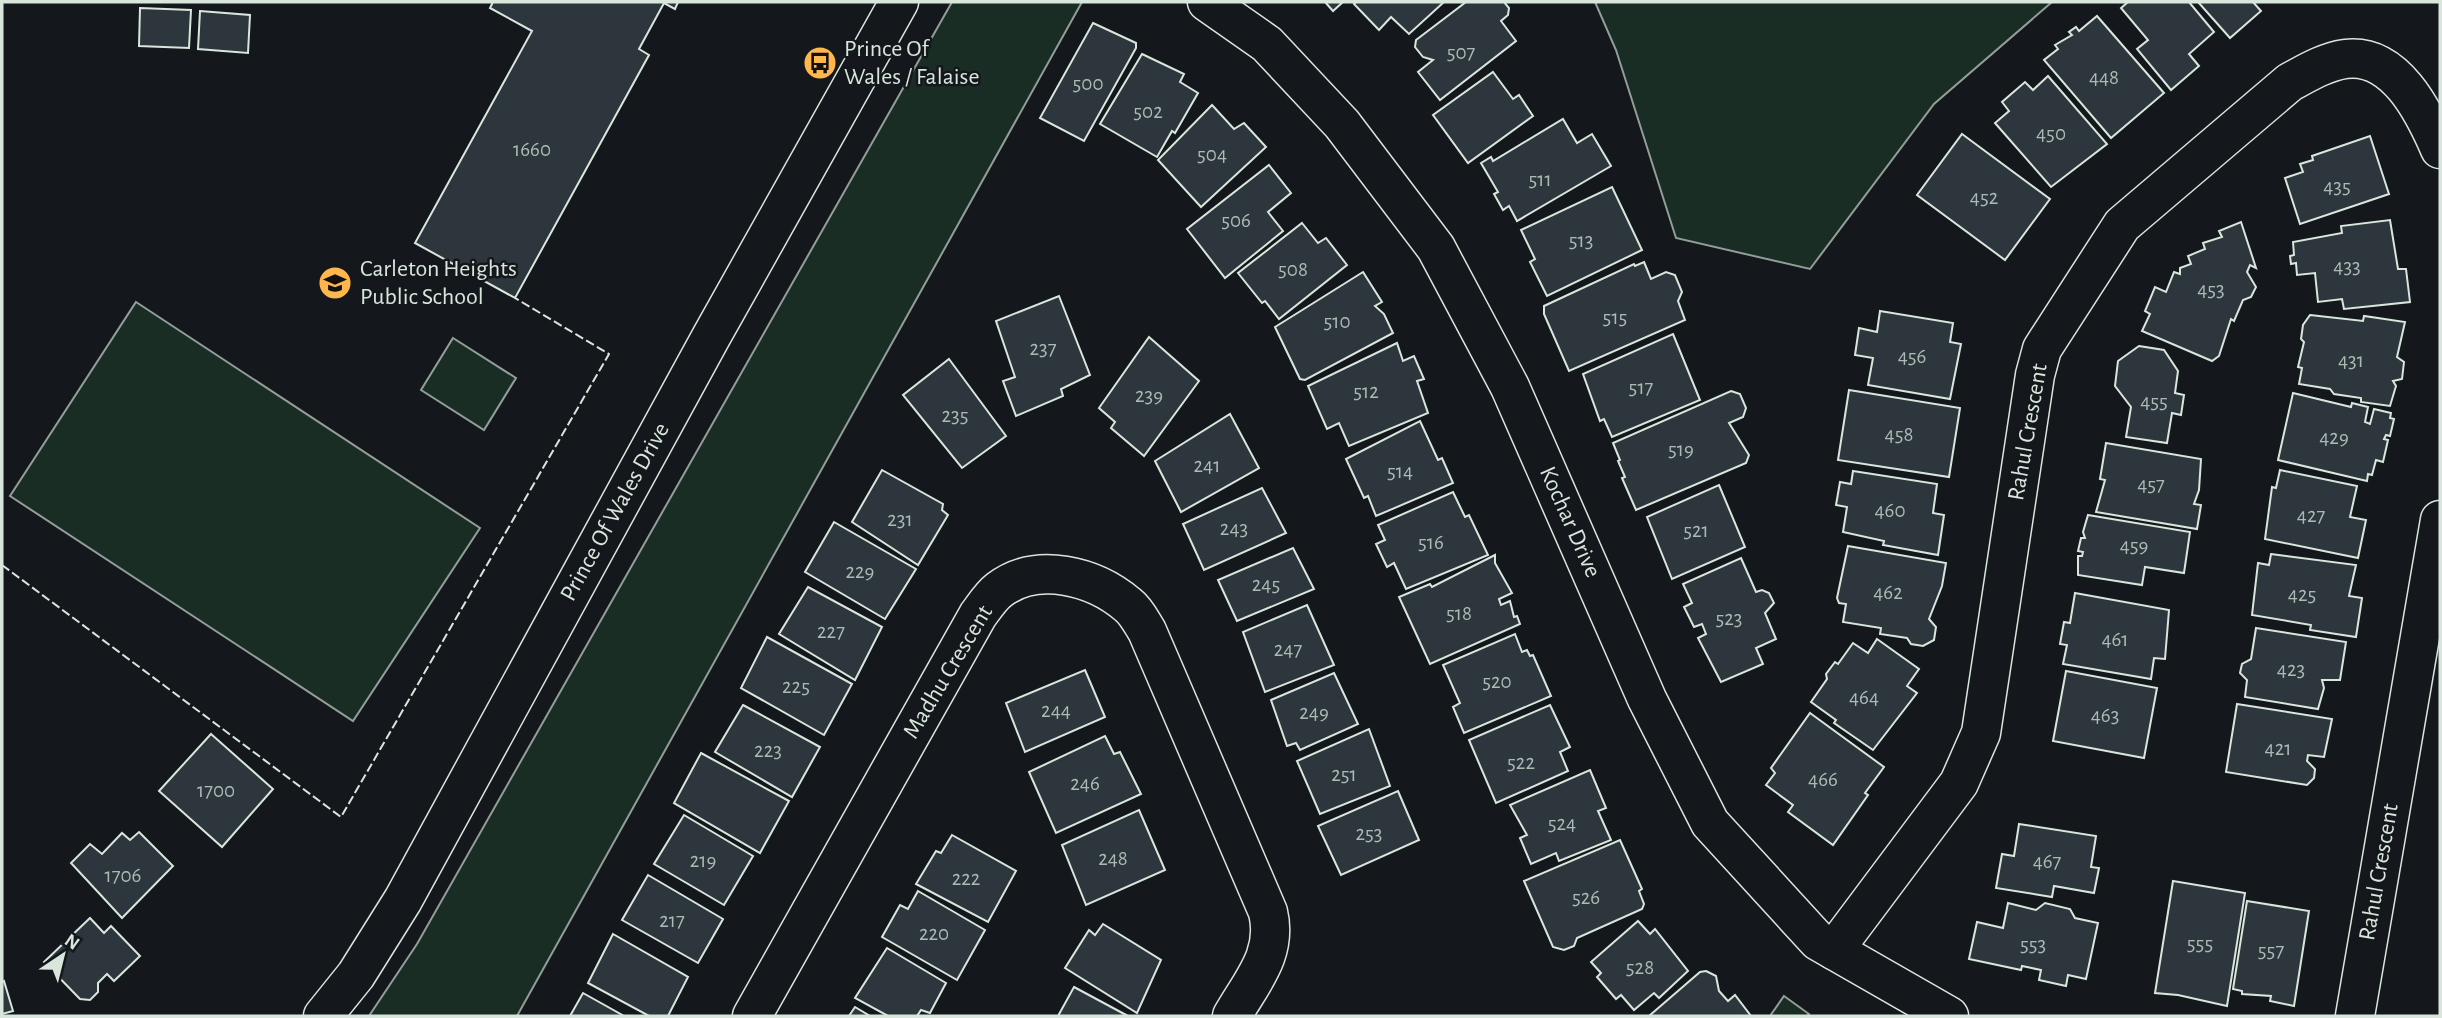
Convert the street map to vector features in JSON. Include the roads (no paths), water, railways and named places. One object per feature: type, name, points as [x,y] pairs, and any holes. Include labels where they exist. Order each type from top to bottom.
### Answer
[{"type":"street","name":"Prince Of Wales Drive","points":[[323,1016],[356,975],[403,900],[697,361],[899,2]]},
{"type":"street","name":"Kochar Drive","points":[[1207,2],[1267,44],[1342,124],[1436,248],[1510,387],[1647,699],[1710,823],[1818,941],[1949,1016]]},
{"type":"street","name":"Rahul Crescent","points":[[1834,950],[1959,783],[1975,753],[1982,733],[2035,375],[2042,349],[2122,225],[2290,82],[2321,65],[2347,58],[2367,62],[2393,74],[2419,102],[2440,149]]},
{"type":"street","name":"Rahul Crescent","points":[[2355,1016],[2440,520]]},
{"type":"street","name":"Madhu Crescent","points":[[752,1016],[978,615],[999,590],[1030,576],[1070,575],[1101,588],[1129,606],[1147,631],[1268,912],[1273,933],[1269,952],[1232,1016]]},
{"type":"place","name":"Prince Of Wales / Falaise","points":[[820,63]]},
{"type":"place","name":"Carleton Heights Public School","points":[[335,283]]}]
